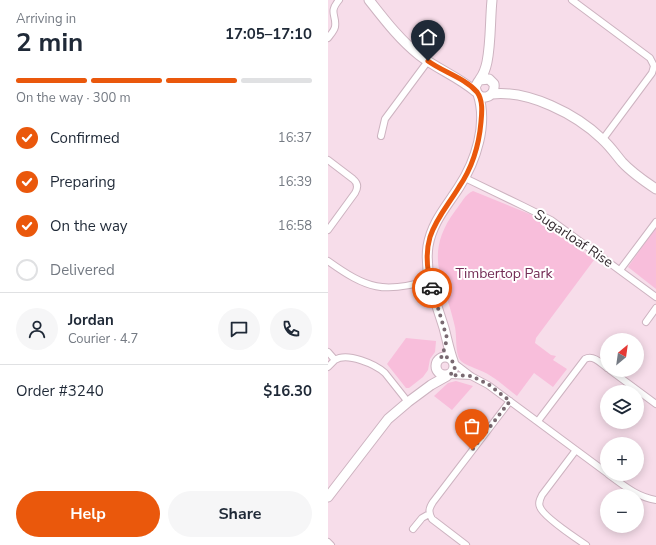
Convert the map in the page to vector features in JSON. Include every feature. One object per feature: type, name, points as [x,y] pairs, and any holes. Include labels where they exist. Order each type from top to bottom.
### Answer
[{"type":"street","points":[[328,38],[335,28],[332,9],[334,4],[339,0]]},
{"type":"street","points":[[482,111],[494,90],[487,62],[492,0]]},
{"type":"street","points":[[572,0],[650,58],[655,66],[652,73],[603,139]]},
{"type":"street","points":[[371,1],[400,38],[428,61],[460,79],[484,97],[491,95],[511,94]]},
{"type":"street","points":[[381,136],[386,119],[428,61]]},
{"type":"street","points":[[328,497],[380,428],[408,402],[431,385],[454,371],[454,362],[428,272],[427,255],[430,237],[440,214],[464,178],[478,144],[482,111],[476,86],[487,62]]},
{"type":"street","points":[[460,79],[470,81],[486,78],[511,94],[535,100],[568,114],[603,139],[632,171],[656,189]]},
{"type":"street","points":[[328,160],[357,183],[355,193],[328,230]]},
{"type":"street","name":"Sugarloaf Rise","points":[[464,178],[551,220],[656,297]]},
{"type":"street","points":[[620,270],[656,222]]},
{"type":"street","points":[[328,261],[348,275],[378,287],[401,288],[430,280]]},
{"type":"street","points":[[646,322],[656,308]]},
{"type":"street","points":[[431,385],[436,370],[436,364],[441,358],[447,338]]},
{"type":"street","points":[[328,352],[335,360]]},
{"type":"street","points":[[328,367],[340,357],[352,358],[381,369],[408,402]]},
{"type":"street","points":[[538,421],[585,359],[588,357],[593,358],[600,363]]},
{"type":"street","points":[[441,358],[449,358],[471,376],[488,384],[600,469]]},
{"type":"street","points":[[436,370],[442,375],[471,376]]},
{"type":"street","points":[[619,377],[656,404]]},
{"type":"street","points":[[466,545],[435,521],[429,514],[429,509],[510,401]]},
{"type":"street","points":[[576,450],[542,495],[539,503],[541,510],[548,517],[586,545]]},
{"type":"street","points":[[617,481],[635,493],[656,500]]},
{"type":"street","points":[[413,529],[422,518],[429,514]]},
{"type":"street","points":[[328,542],[331,545]]},
{"type":"green space","name":"Timbertop Park","points":[[473,191],[537,217],[594,260],[536,338],[535,343],[551,355],[556,356],[553,360],[567,369],[553,387],[534,373],[517,396],[489,375],[469,366],[458,357],[455,327],[442,282],[438,255],[440,242],[445,227],[463,200],[470,192]]},
{"type":"green space","points":[[656,227],[656,289],[628,267]]},
{"type":"green space","points":[[406,338],[436,341],[435,352],[430,359],[428,370],[423,377],[409,388],[406,388],[387,364]]},
{"type":"green space","points":[[456,381],[473,386],[452,410],[434,396],[448,383]]},
{"type":"way so far","points":[[432,288],[447,338],[441,358],[446,357],[451,359],[455,366],[454,371],[450,375],[457,374],[471,376],[481,380],[510,401],[472,450]]},
{"type":"route","points":[[428,61],[469,85],[478,94],[482,111],[478,144],[470,167],[459,188],[440,214],[430,237],[427,263],[432,288]]}]
